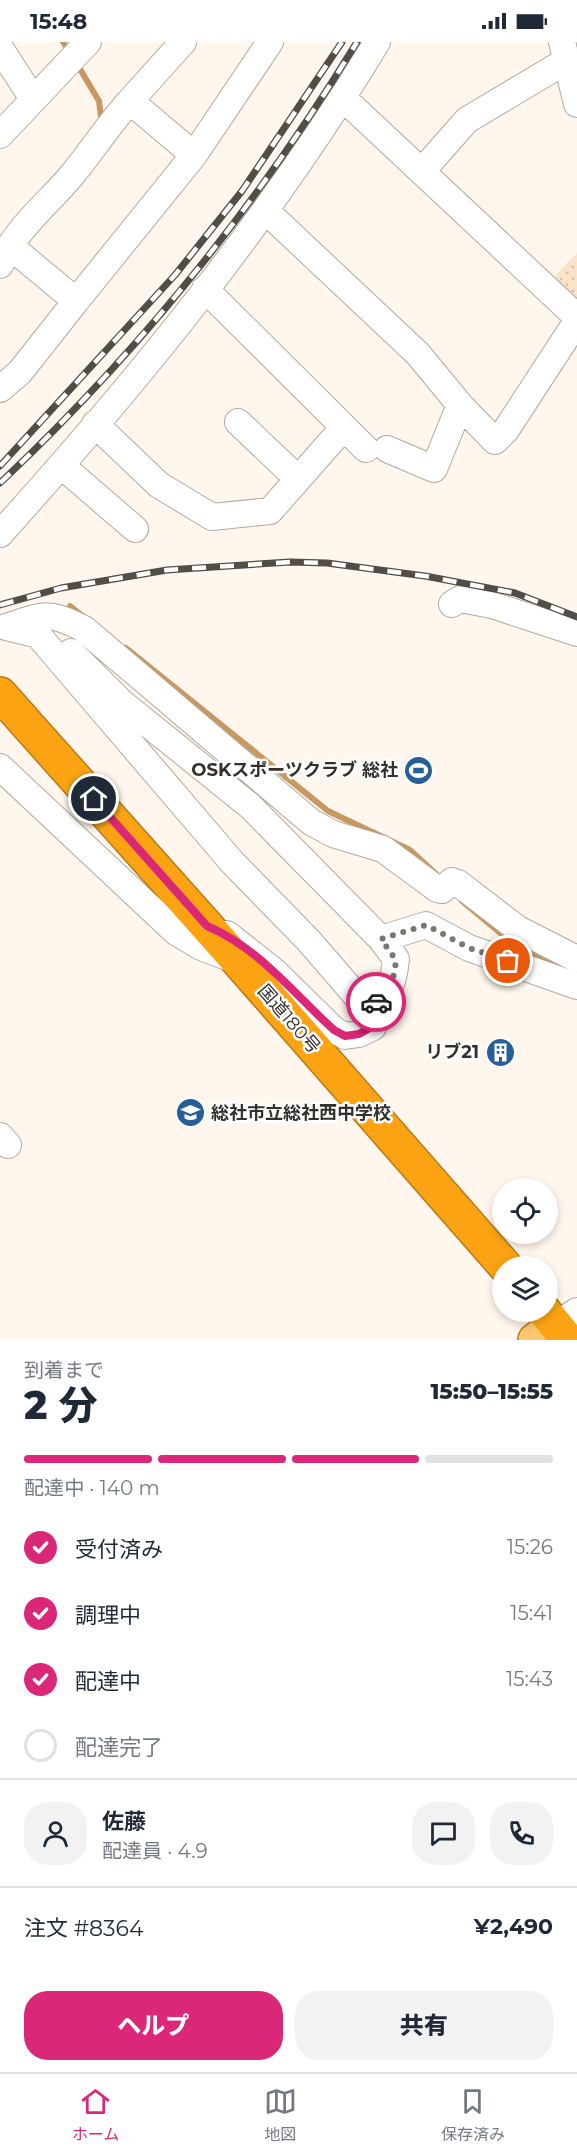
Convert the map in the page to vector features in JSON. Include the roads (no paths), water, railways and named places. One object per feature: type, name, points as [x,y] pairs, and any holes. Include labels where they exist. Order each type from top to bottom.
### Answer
[{"type":"highway","name":"国道180号","points":[[0,694],[186,918],[238,961],[496,1256]]},
{"type":"street","points":[[76,301],[5,255],[18,234],[72,175],[86,142],[130,101],[183,42]]},
{"type":"street","points":[[0,389],[20,372],[194,155],[270,42]]},
{"type":"street","points":[[0,534],[62,466],[266,211],[343,98],[377,42]]},
{"type":"street","points":[[0,48],[33,99]]},
{"type":"street","points":[[0,135],[78,50]]},
{"type":"street","points":[[422,171],[467,120],[564,51],[577,104]]},
{"type":"street","points":[[266,211],[418,354],[460,405],[495,441],[506,430],[577,319],[343,98]]},
{"type":"street","points":[[130,101],[194,155]]},
{"type":"street","points":[[205,290],[344,427],[377,449],[434,469],[460,405]]},
{"type":"street","points":[[237,422],[298,479]]},
{"type":"street","points":[[95,424],[159,485],[212,517],[270,511],[344,427]]},
{"type":"street","points":[[62,466],[135,529]]},
{"type":"street","points":[[452,604],[460,599],[492,605],[577,633]]},
{"type":"street","points":[[3,628],[44,615],[69,621],[84,628],[311,822],[333,834],[383,849],[398,857],[425,882],[467,888],[518,929],[577,959]]},
{"type":"street","points":[[0,767],[186,918],[230,936],[250,951],[275,972],[310,1008],[345,1036],[359,1034],[373,1026],[375,1004],[388,993],[394,979],[396,960],[381,939],[250,806],[122,703],[54,637],[3,628]]},
{"type":"street","points":[[38,635],[232,862],[309,941],[360,1000],[375,1004]]},
{"type":"street","points":[[135,750],[134,733],[141,725],[150,725]]},
{"type":"street","points":[[381,939],[426,925],[469,948],[577,986]]},
{"type":"waterway","points":[[63,42],[70,53]]},
{"type":"waterway","points":[[77,64],[99,101],[101,117]]},
{"type":"waterway","points":[[70,606],[84,617]]},
{"type":"waterway","points":[[126,648],[328,811],[410,850],[436,874]]},
{"type":"waterway","points":[[462,901],[517,947],[565,969]]},
{"type":"railway","points":[[0,466],[175,275],[242,191],[342,42]]},
{"type":"railway","points":[[0,483],[100,382],[194,274],[279,161],[357,42]]},
{"type":"railway","points":[[0,605],[61,588],[167,570],[290,562],[327,563],[425,576],[515,593],[577,617]]},
{"type":"place","name":"OSKスポーツクラブ 総社","points":[[419,770]]},
{"type":"place","name":"リブ21","points":[[500,1052]]},
{"type":"place","name":"総社市立総社西中学校","points":[[190,1113]]}]
